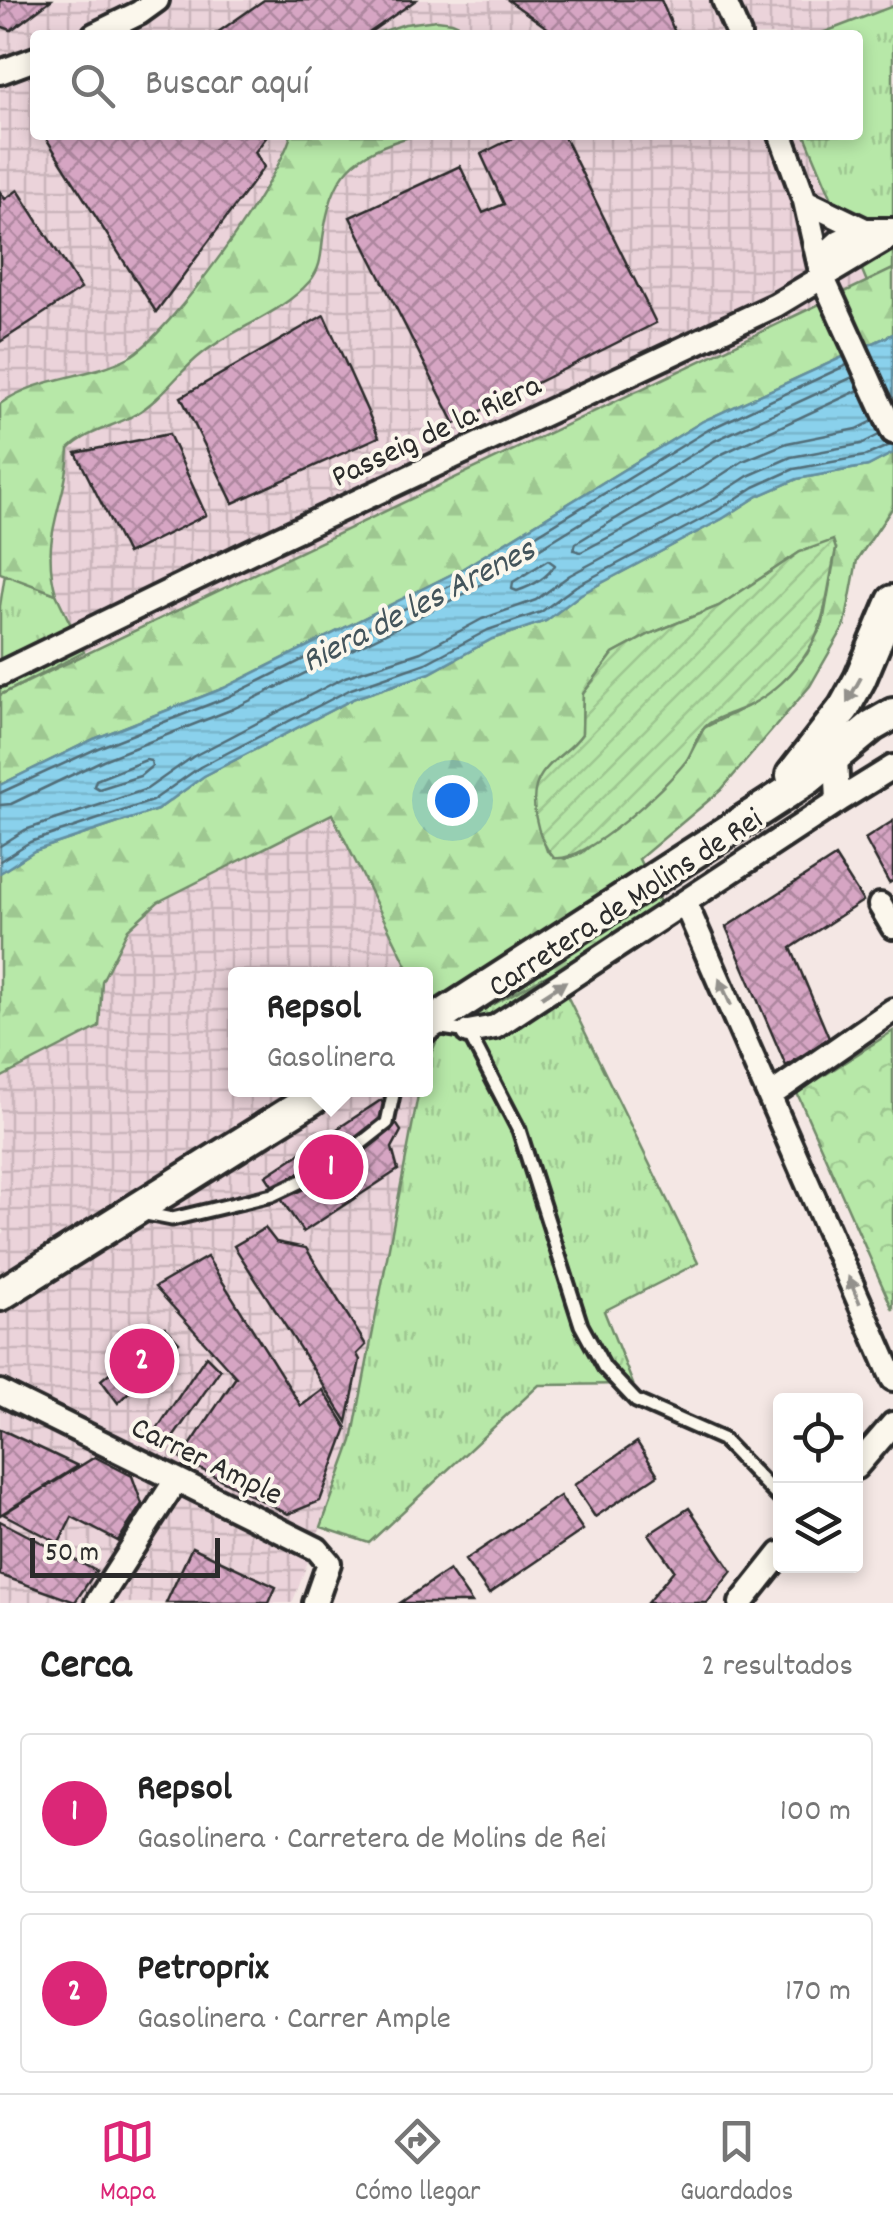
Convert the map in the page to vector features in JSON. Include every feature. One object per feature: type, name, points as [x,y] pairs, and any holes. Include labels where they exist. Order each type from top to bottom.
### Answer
[{"type":"main road","name":"Carretera de Molins de Rei","points":[[768,803],[844,708],[893,601]]},
{"type":"main road","name":"Carretera de Molins de Rei","points":[[433,1022],[768,803],[893,714]]},
{"type":"main road","points":[[0,1295],[315,1097]]},
{"type":"street","points":[[104,30],[156,0]]},
{"type":"street","points":[[724,0],[737,30]]},
{"type":"street","points":[[0,72],[30,61]]},
{"type":"street","points":[[783,140],[805,201],[820,268],[842,326],[893,432]]},
{"type":"street","name":"Passeig de la Riera","points":[[805,201],[865,230],[893,233]]},
{"type":"street","name":"Passeig de la Riera","points":[[0,674],[776,305],[820,268],[840,241],[865,230]]},
{"type":"street","name":"Passeig de la Riera","points":[[820,268],[893,233]]},
{"type":"street","points":[[836,757],[838,801]]},
{"type":"street","name":"Carretera de Molins de Rei","points":[[468,1032],[495,1027],[893,768]]},
{"type":"street","points":[[685,903],[893,1379]]},
{"type":"street","points":[[880,904],[893,927]]},
{"type":"street","points":[[770,1095],[893,1010]]},
{"type":"street","name":"Carrer Ample","points":[[0,1392],[317,1549],[329,1564],[315,1603]]},
{"type":"street","points":[[863,1459],[893,1424]]},
{"type":"street","points":[[97,1603],[176,1480]]},
{"type":"street","points":[[741,1603],[773,1563]]},
{"type":"lane","name":"Carretera de Molins de Rei","points":[[433,1027],[468,1032]]},
{"type":"lane","points":[[468,1032],[519,1130],[581,1325],[604,1367],[636,1401],[722,1438],[773,1492]]},
{"type":"lane","points":[[132,1212],[172,1219],[272,1195],[331,1168],[387,1123],[393,1097]]},
{"type":"shaded area","points":[[0,0],[893,0],[893,6],[830,30],[470,30],[452,22],[423,21],[390,30],[30,30],[30,140],[289,140],[274,175],[240,228],[175,313],[144,346],[103,369],[34,386],[0,404]]},
{"type":"shaded area","points":[[398,140],[807,140],[867,282],[235,584],[84,652],[56,594],[49,564],[51,531],[68,472],[69,449],[81,437],[136,414],[204,352],[286,304],[317,272],[327,210],[343,173],[379,145]]},
{"type":"shaded area","points":[[332,814],[408,967],[228,967],[228,1097],[418,1097],[352,1441],[292,1603],[0,1603],[0,1235],[4,1232],[0,1224],[0,1078],[99,1027],[102,981],[128,929],[158,902]]},
{"type":"green space","points":[[893,6],[893,269],[867,282],[807,140],[863,140],[863,30],[830,30]]},
{"type":"green space","points":[[437,20],[470,30],[387,30]]},
{"type":"green space","points":[[289,140],[400,140],[361,158],[340,181],[327,215],[316,271],[298,293],[203,353],[146,408],[85,437],[69,449],[52,536],[56,594],[0,573],[0,404],[30,388],[113,364],[147,343],[221,255]]},
{"type":"green space","points":[[893,269],[893,334],[703,421],[462,569],[224,688],[94,739],[0,785],[0,695]]},
{"type":"green space","points":[[893,453],[893,507],[857,560],[845,625],[810,686],[721,790],[639,859],[661,904],[555,971],[440,1033],[433,1019],[433,967],[408,967],[332,814],[158,902],[128,929],[102,981],[99,1027],[0,1078],[0,873],[34,851],[157,810],[204,776],[355,698],[430,673],[492,639],[546,621],[581,594],[758,496],[797,479],[868,466]],"holes":[[[836,549],[823,623],[807,654],[752,704],[704,728],[688,758],[649,798],[582,853],[565,859],[547,851],[537,819],[538,788],[548,767],[582,734],[583,694],[613,654],[719,606],[800,552]]]},
{"type":"green space","points":[[833,540],[836,549],[823,614],[808,651],[796,667],[764,697],[705,727],[686,761],[625,821],[586,848],[554,858],[536,817],[537,783],[546,768],[582,734],[583,694],[613,654],[719,606],[800,552]]},
{"type":"green space","points":[[5,574],[56,594],[84,652],[0,695],[0,606]]},
{"type":"green space","points":[[555,971],[698,1263],[604,1311],[633,1384],[539,1385],[369,1543],[321,1527],[352,1441],[418,1097],[433,1097],[433,1049],[440,1033]]},
{"type":"green space","points":[[893,1031],[893,1310],[797,1093]]},
{"type":"water","name":"Riera de les Arenes","points":[[893,334],[893,453],[868,466],[797,479],[758,496],[581,594],[546,621],[492,639],[430,673],[355,698],[204,776],[157,810],[34,851],[0,873],[0,785],[94,739],[224,688],[462,569],[703,421]]},
{"type":"building","points":[[0,0],[51,0],[11,30],[0,26]]},
{"type":"building","points":[[264,0],[416,0],[373,30],[221,30]]},
{"type":"building","points":[[508,0],[661,0],[674,30],[550,30]]},
{"type":"building","points":[[47,140],[264,140],[255,152],[264,167],[156,312]]},
{"type":"building","points":[[509,140],[565,140],[656,323],[455,424],[350,217],[460,166],[483,213],[504,204],[481,154]]},
{"type":"building","points":[[18,190],[81,289],[0,342],[0,192],[5,199]]},
{"type":"building","points":[[324,315],[379,437],[233,503],[181,397]]},
{"type":"building","points":[[169,434],[206,515],[127,554],[76,453]]},
{"type":"building","points":[[893,821],[893,881],[889,883],[865,839]]},
{"type":"building","points":[[835,857],[863,901],[791,948],[829,1038],[786,1066],[726,927]]},
{"type":"building","points":[[381,1100],[401,1131],[392,1148],[398,1170],[303,1232],[266,1176]]},
{"type":"building","points":[[265,1228],[276,1242],[306,1248],[366,1345],[357,1354],[360,1360],[347,1422],[234,1246]]},
{"type":"building","points":[[207,1257],[301,1406],[323,1390],[347,1428],[320,1501],[288,1514],[181,1459],[236,1377],[155,1287]]},
{"type":"building","points":[[165,1327],[179,1342],[118,1403],[101,1380]]},
{"type":"building","points":[[206,1356],[220,1370],[170,1442],[155,1432]]},
{"type":"building","points":[[0,1429],[78,1466],[0,1515]]},
{"type":"building","points":[[637,1442],[658,1475],[595,1517],[574,1485]]},
{"type":"building","points":[[95,1457],[132,1476],[142,1504],[118,1541],[72,1517],[59,1543],[3,1514]]},
{"type":"building","points":[[560,1496],[583,1530],[489,1594],[465,1560]]},
{"type":"building","points":[[689,1508],[732,1571],[707,1603],[647,1603],[674,1570],[649,1534]]},
{"type":"building","points":[[0,1521],[96,1571],[75,1602],[0,1575]]},
{"type":"building","points":[[192,1547],[276,1587],[269,1603],[166,1603]]},
{"type":"building","points":[[449,1570],[472,1603],[400,1603]]},
{"type":"place","name":"Repsol","points":[[331,1167]]},
{"type":"place","name":"Petroprix","points":[[142,1361]]}]
